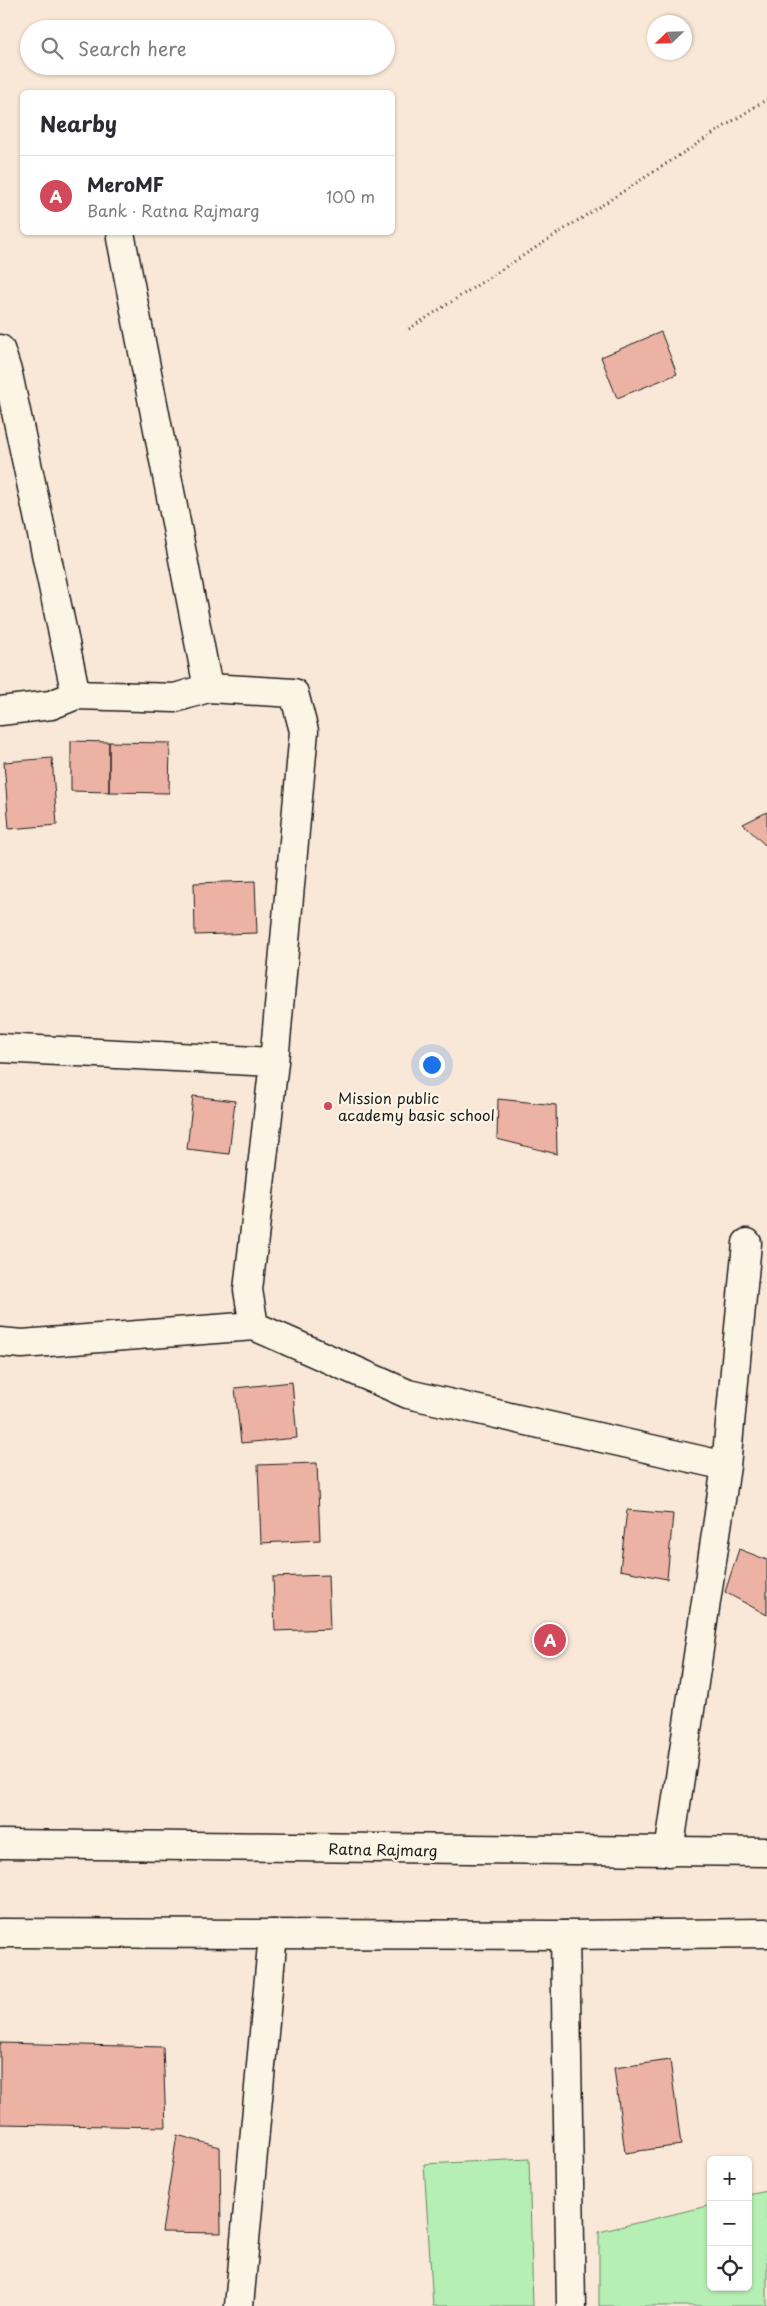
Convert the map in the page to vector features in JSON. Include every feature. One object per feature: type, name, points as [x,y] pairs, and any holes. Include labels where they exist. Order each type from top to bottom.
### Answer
[{"type":"main road","points":[[121,238],[208,688]]},
{"type":"main road","points":[[0,349],[8,374],[76,695]]},
{"type":"main road","points":[[0,711],[51,705],[76,695],[174,698],[208,688],[294,693],[304,731],[274,1062],[248,1290],[254,1326]]},
{"type":"main road","points":[[0,1048],[274,1062]]},
{"type":"main road","points":[[669,1852],[726,1466],[747,1243]]},
{"type":"main road","points":[[0,1342],[22,1344],[254,1326],[408,1394],[726,1466]]},
{"type":"main road","name":"Ratna Rajmarg","points":[[0,1844],[767,1852]]},
{"type":"main road","points":[[0,1932],[565,1935],[767,1933]]},
{"type":"main road","points":[[239,2306],[273,1934]]},
{"type":"main road","points":[[565,1935],[571,2306]]},
{"type":"path","points":[[409,330],[767,99]]},
{"type":"green space","points":[[529,2159],[533,2306],[433,2306],[424,2164]]},
{"type":"green space","points":[[767,2191],[767,2306],[599,2306],[599,2232],[707,2206],[707,2291],[752,2291],[752,2194]]},
{"type":"building","points":[[661,332],[677,374],[617,398],[601,357]]},
{"type":"building","points":[[71,741],[109,742],[109,792],[71,791]]},
{"type":"building","points":[[109,742],[170,743],[169,793],[109,792]]},
{"type":"building","points":[[52,758],[57,825],[9,829],[4,762]]},
{"type":"building","points":[[767,812],[767,847],[743,824]]},
{"type":"building","points":[[255,881],[257,933],[195,935],[194,883]]},
{"type":"building","points":[[193,1096],[235,1101],[229,1154],[187,1149]]},
{"type":"building","points":[[498,1099],[556,1105],[557,1154],[497,1139]]},
{"type":"building","points":[[292,1382],[297,1438],[241,1443],[235,1388]]},
{"type":"building","points":[[317,1463],[320,1540],[261,1543],[258,1465]]},
{"type":"building","points":[[627,1510],[673,1514],[667,1579],[620,1570]]},
{"type":"building","points":[[739,1549],[767,1560],[767,1615],[725,1592]]},
{"type":"building","points":[[328,1575],[330,1629],[275,1631],[273,1577]]},
{"type":"building","points":[[0,2043],[163,2047],[166,2127],[0,2124]]},
{"type":"building","points":[[670,2060],[681,2145],[625,2153],[614,2068]]},
{"type":"building","points":[[177,2135],[220,2147],[221,2233],[162,2232]]},
{"type":"place","name":"Mission public academy basic school","points":[[328,1106]]},
{"type":"place","name":"MeroMF","points":[[550,1640]]}]
